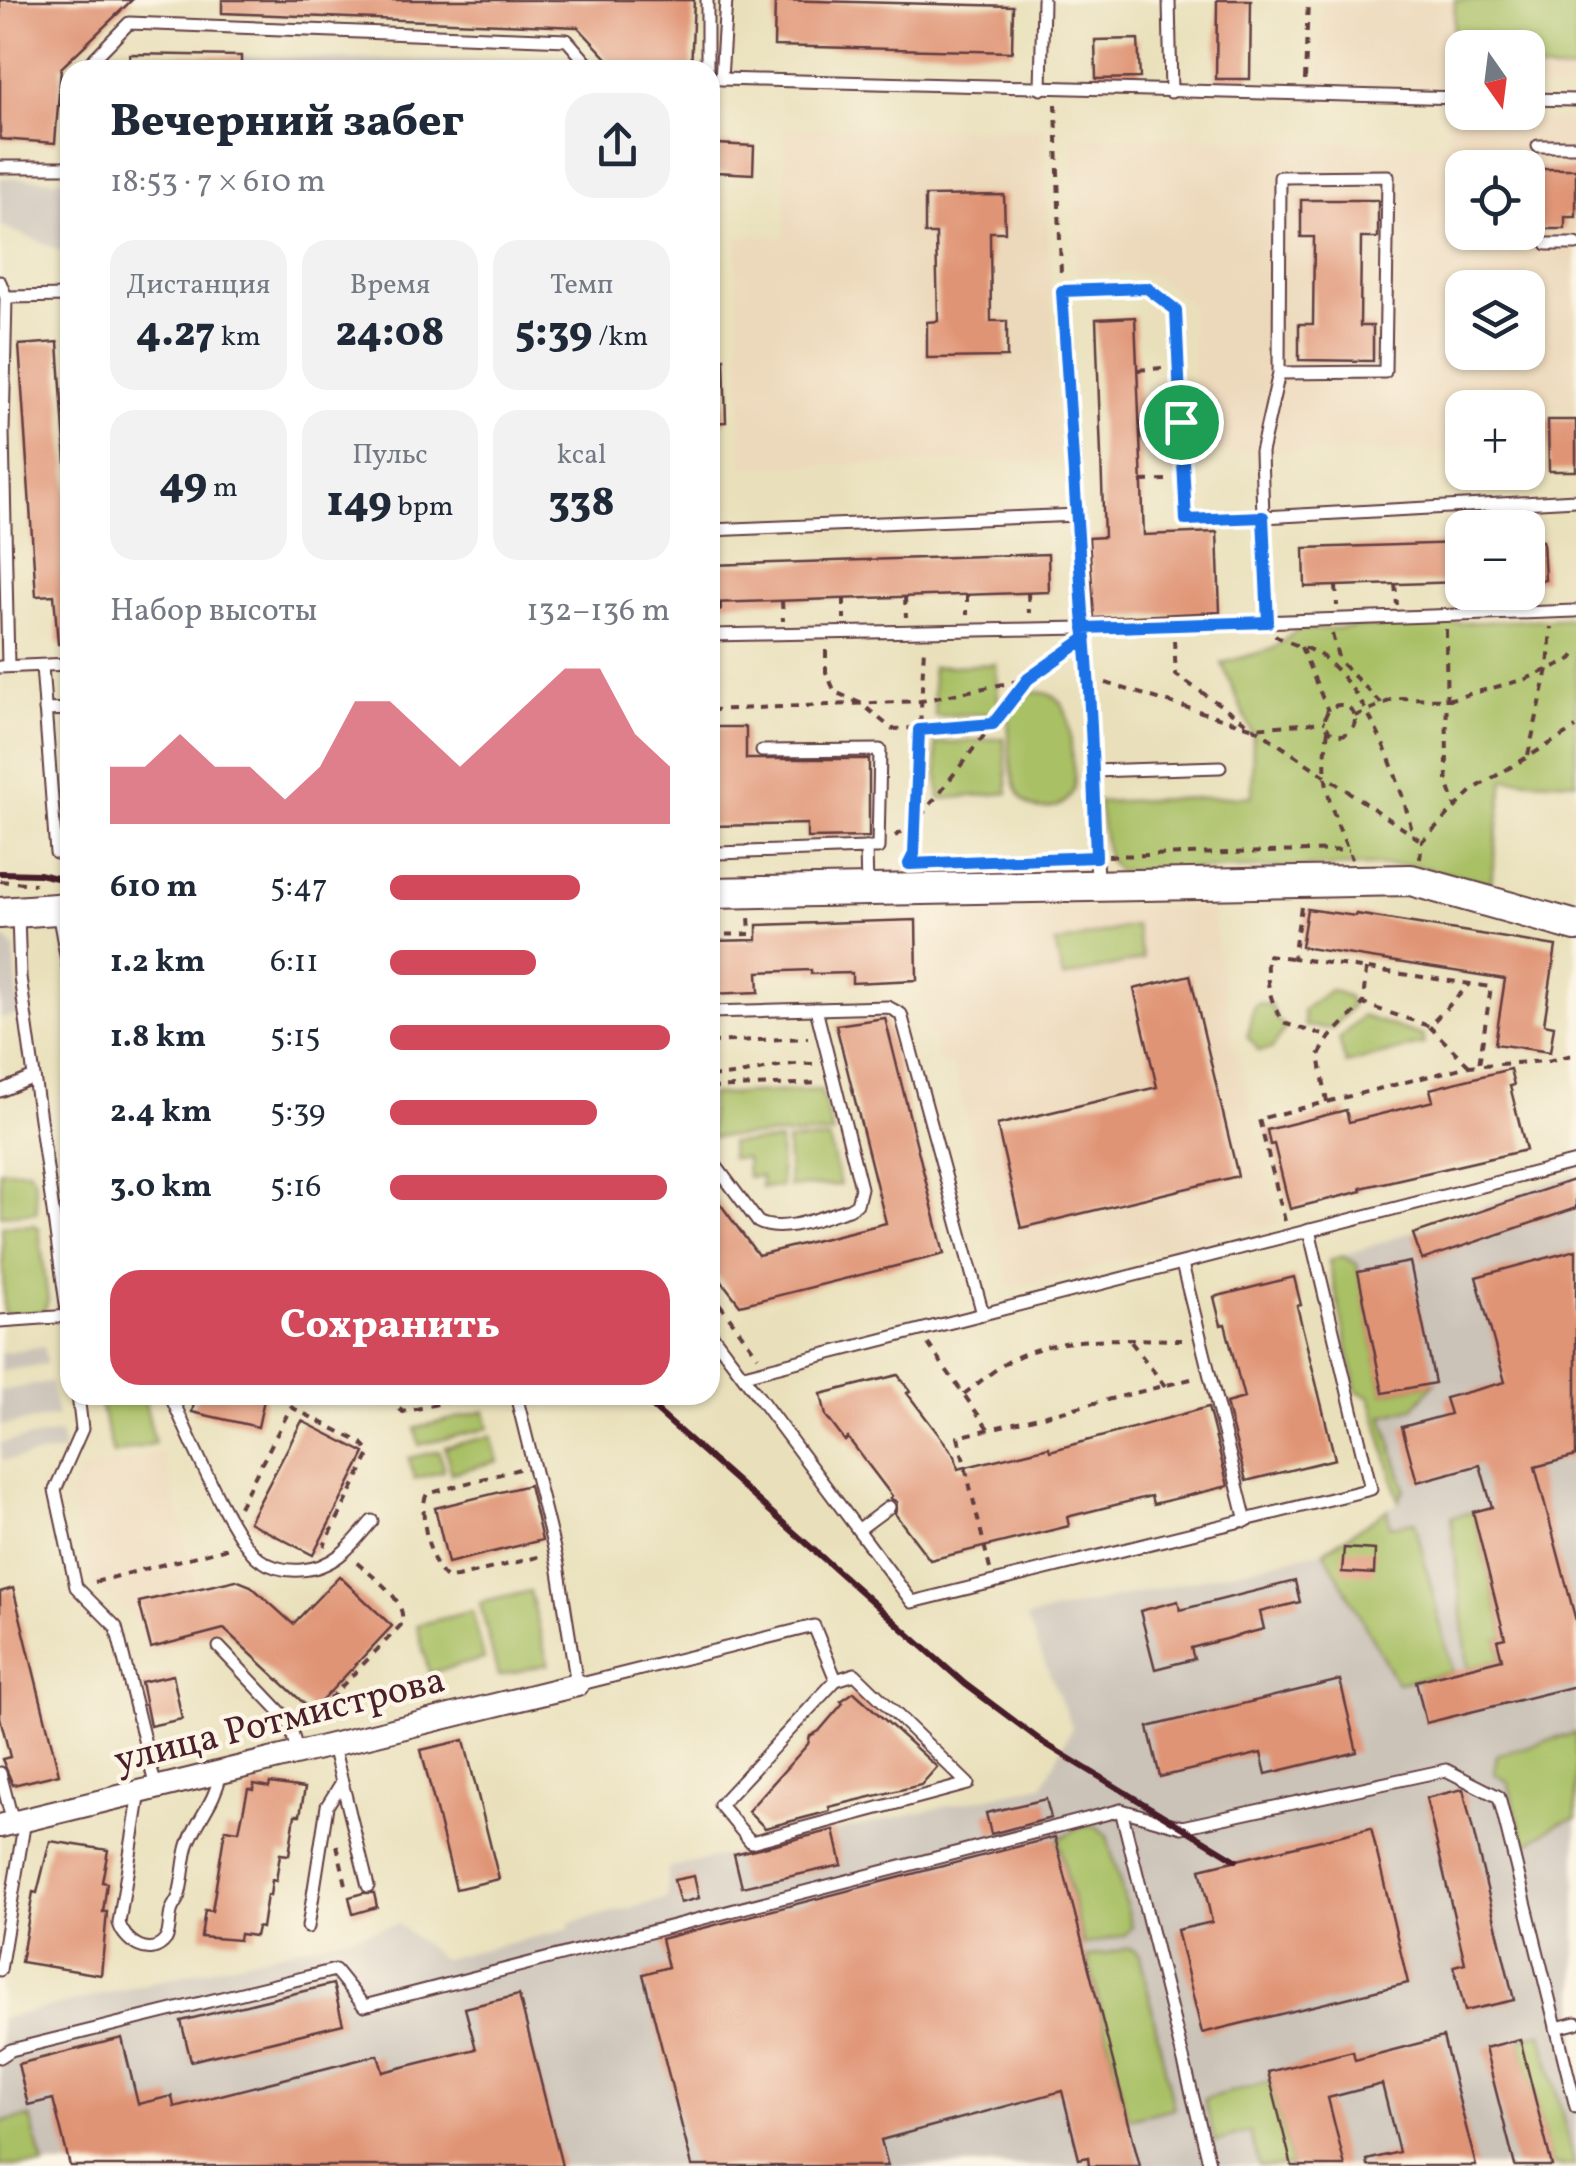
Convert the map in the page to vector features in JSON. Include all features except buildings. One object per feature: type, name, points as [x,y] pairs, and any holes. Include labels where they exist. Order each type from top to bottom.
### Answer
[{"type":"street","points":[[720,893],[868,890],[1097,871],[1304,882],[1411,880],[1576,926]]},
{"type":"street","points":[[9,912],[59,901]]},
{"type":"street","name":"улица Ротмистрова","points":[[13,1823],[577,1685]]},
{"type":"lane","points":[[707,0],[707,60]]},
{"type":"lane","points":[[726,0],[722,79],[1445,98]]},
{"type":"lane","points":[[1041,89],[1044,0]]},
{"type":"lane","points":[[1169,0],[1171,92]]},
{"type":"lane","points":[[93,60],[129,24],[330,24],[567,40],[584,60]]},
{"type":"lane","points":[[1545,99],[1576,100]]},
{"type":"lane","points":[[1538,146],[1576,146]]},
{"type":"lane","points":[[0,167],[60,166]]},
{"type":"lane","points":[[1268,622],[1261,452],[1279,373],[1280,176],[1388,176],[1385,372],[1279,373]]},
{"type":"lane","points":[[1547,244],[1576,244]]},
{"type":"lane","points":[[0,282],[6,297],[4,667],[60,665]]},
{"type":"lane","points":[[1097,871],[1089,675],[1062,291],[1147,288],[1176,310],[1186,520],[1576,500]]},
{"type":"lane","points":[[6,297],[60,296]]},
{"type":"lane","points":[[720,530],[1078,515]]},
{"type":"lane","points":[[720,635],[1085,633],[1172,625],[1576,611]]},
{"type":"lane","points":[[42,666],[56,853]]},
{"type":"lane","points":[[45,710],[60,709]]},
{"type":"lane","points":[[762,751],[880,750],[868,890]]},
{"type":"lane","points":[[1093,771],[1220,766]]},
{"type":"lane","points":[[720,853],[872,848]]},
{"type":"lane","points":[[9,912],[60,1255]]},
{"type":"lane","points":[[720,1012],[888,1007],[900,1014],[982,1314]]},
{"type":"lane","points":[[720,1171],[758,1222],[766,1226],[782,1226],[849,1209],[860,1197],[861,1188],[816,1009]]},
{"type":"lane","points":[[0,1091],[34,1077]]},
{"type":"lane","points":[[744,1375],[1576,1162]]},
{"type":"lane","points":[[720,1345],[912,1602],[1372,1489],[1309,1230]]},
{"type":"lane","points":[[1182,1264],[1246,1521]]},
{"type":"lane","points":[[0,1321],[60,1317]]},
{"type":"lane","points":[[79,1405],[82,1429],[56,1490],[76,1587],[116,1627],[148,1790],[120,1923],[125,1938],[132,1944],[148,1948],[164,1942],[168,1936],[187,1847],[206,1815],[220,1773]]},
{"type":"lane","points":[[175,1405],[232,1521],[258,1558],[296,1571],[313,1568],[344,1551],[372,1521]]},
{"type":"lane","points":[[519,1405],[555,1552],[577,1685],[814,1626],[836,1680]]},
{"type":"lane","points":[[858,1530],[889,1507]]},
{"type":"lane","points":[[219,1647],[279,1708],[292,1730],[298,1754]]},
{"type":"lane","points":[[854,1674],[968,1784],[750,1842],[720,1805],[836,1680],[854,1674]]},
{"type":"lane","points":[[333,1746],[368,1886]]},
{"type":"lane","points":[[0,2057],[11,2050],[335,1970],[364,2006],[1120,1810],[1182,1827],[1446,1770],[1498,1797],[1576,2106]]},
{"type":"lane","points":[[0,1773],[13,1823],[0,1970]]},
{"type":"lane","points":[[308,1927],[328,1806],[342,1782]]},
{"type":"lane","points":[[1120,1810],[1210,2166]]},
{"type":"lane","points":[[1556,2028],[1576,2023]]},
{"type":"path","points":[[1308,0],[1311,95]]},
{"type":"path","points":[[1056,90],[1062,291]]},
{"type":"path","points":[[1138,370],[1178,366]]},
{"type":"path","points":[[1140,426],[1181,422]]},
{"type":"path","points":[[1142,481],[1184,478]]},
{"type":"path","points":[[1028,592],[1029,614]]},
{"type":"path","points":[[967,594],[967,616]]},
{"type":"path","points":[[905,596],[906,618]]},
{"type":"path","points":[[844,598],[844,619]]},
{"type":"path","points":[[782,601],[782,621]]},
{"type":"path","points":[[720,603],[720,623]]},
{"type":"path","points":[[1528,757],[1548,669],[1552,612]]},
{"type":"path","points":[[1446,616],[1447,781],[1456,808]]},
{"type":"path","points":[[1329,620],[1339,661],[1382,704]]},
{"type":"path","points":[[1268,622],[1276,638],[1322,656],[1367,710],[1404,800],[1413,835]]},
{"type":"path","points":[[1172,625],[1176,675],[1422,841]]},
{"type":"path","points":[[906,871],[914,854],[925,631]]},
{"type":"path","points":[[825,633],[826,672],[835,692],[862,704],[892,728],[919,730],[993,724]]},
{"type":"path","points":[[872,848],[915,824],[1028,679],[1085,633]]},
{"type":"path","points":[[1301,648],[1328,711]]},
{"type":"path","points":[[1355,716],[1396,698],[1446,698],[1526,679],[1576,654]]},
{"type":"path","points":[[1331,667],[1339,661]]},
{"type":"path","points":[[1089,675],[1254,728],[1324,722]]},
{"type":"path","points":[[720,710],[921,701],[1028,679]]},
{"type":"path","points":[[1328,730],[1337,735],[1347,734],[1354,726],[1355,716],[1348,707],[1337,705],[1328,711],[1324,722],[1328,730],[1324,774],[1330,806],[1353,860],[1366,860]]},
{"type":"path","points":[[1420,860],[1422,841],[1474,789],[1576,728]]},
{"type":"path","points":[[965,862],[1097,871],[1349,850]]},
{"type":"path","points":[[0,881],[59,901]]},
{"type":"path","points":[[1293,958],[1304,882]]},
{"type":"path","points":[[720,935],[750,934],[749,911]]},
{"type":"path","points":[[1330,1037],[1283,1022],[1271,1002],[1266,981],[1267,954],[1491,987],[1479,1065]]},
{"type":"path","points":[[1328,1102],[1319,1056],[1330,1037],[1363,1004],[1366,969]]},
{"type":"path","points":[[1429,1026],[1470,984]]},
{"type":"path","points":[[1363,1004],[1429,1026],[1469,1066]]},
{"type":"path","points":[[720,1042],[823,1037]]},
{"type":"path","points":[[1289,1235],[1259,1119],[1469,1066],[1548,1061],[1576,1054]]},
{"type":"path","points":[[720,1077],[788,1063],[831,1068]]},
{"type":"path","points":[[747,1071],[748,1086]]},
{"type":"path","points":[[720,1087],[834,1083]]},
{"type":"path","points":[[720,1305],[768,1369]]},
{"type":"path","points":[[918,1330],[989,1430]]},
{"type":"path","points":[[964,1394],[1016,1357],[1092,1339],[1201,1340]]},
{"type":"path","points":[[1130,1340],[1165,1386]]},
{"type":"path","points":[[994,1582],[958,1438],[1210,1375]]},
{"type":"path","points":[[396,1405],[403,1412],[433,1405]]},
{"type":"path","points":[[232,1521],[291,1407],[362,1444],[370,1454],[313,1568]]},
{"type":"path","points":[[534,1466],[426,1494],[421,1508],[430,1546],[440,1574],[446,1578],[555,1552]]},
{"type":"path","points":[[91,1583],[244,1543]]},
{"type":"path","points":[[292,1730],[316,1715],[402,1624],[399,1603],[344,1551]]},
{"type":"shaded area","points":[[1322,0],[1576,0],[1576,90],[1545,89],[1545,30],[1445,30],[1445,87],[1320,84]]},
{"type":"shaded area","points":[[130,54],[401,60],[130,60]]},
{"type":"shaded area","points":[[1545,120],[1576,120],[1576,410],[1545,410],[1545,390],[1445,390],[1445,451],[1197,452],[1191,305],[1153,274],[1077,274],[1073,136],[1447,144],[1447,130],[1545,130]]},
{"type":"shaded area","points":[[785,128],[1044,129],[1058,460],[743,467],[736,237],[785,237]]},
{"type":"shaded area","points":[[0,178],[60,180],[60,251],[0,225]]},
{"type":"shaded area","points":[[1211,906],[1233,1038],[1279,1222],[1010,1288],[953,1064],[938,1063],[933,1036],[925,1037],[920,914]]},
{"type":"shaded area","points":[[0,937],[14,949],[19,1014],[0,1019]]},
{"type":"shaded area","points":[[1576,1173],[1576,2166],[0,2166],[0,2019],[398,1924],[442,1959],[570,1929],[569,1923],[667,1899],[668,1868],[1043,1785],[1072,1727],[1026,1618],[1324,1551],[1399,1502],[1370,1397],[1357,1391],[1329,1261]]},
{"type":"shaded area","points":[[44,1346],[47,1364],[0,1371],[0,1353]]},
{"type":"shaded area","points":[[51,1382],[57,1416],[0,1426],[0,1391]]},
{"type":"shaded area","points":[[60,1433],[64,1451],[2,1461],[0,1443]]},
{"type":"shaded area","points":[[163,1451],[197,1587],[228,1579],[245,1582],[293,1624],[259,1661],[224,1629],[147,1653],[139,1623],[91,1583],[70,1494],[78,1472]]},
{"type":"green space","points":[[1455,0],[1576,0],[1576,72],[1545,71],[1545,30],[1454,30]]},
{"type":"green space","points":[[1576,618],[1576,782],[1504,779],[1491,883],[1411,865],[1118,871],[1108,860],[1098,802],[1252,796],[1253,736],[1222,663],[1272,649],[1298,630]]},
{"type":"green space","points":[[996,664],[999,713],[935,716],[932,667]]},
{"type":"green space","points":[[1036,692],[1056,698],[1069,724],[1074,787],[1067,800],[1054,807],[1038,808],[1026,803],[1013,778],[1008,715],[1018,699]]},
{"type":"green space","points":[[1004,738],[1008,793],[940,799],[935,744]]},
{"type":"green space","points":[[1135,925],[1143,959],[1063,978],[1055,944]]},
{"type":"green space","points":[[1330,990],[1348,996],[1352,1006],[1332,1029],[1305,1026],[1303,1010]]},
{"type":"green space","points":[[1257,1003],[1271,1005],[1277,1020],[1286,1027],[1272,1049],[1259,1051],[1247,1036]]},
{"type":"green space","points":[[1362,1016],[1423,1036],[1424,1044],[1346,1064],[1339,1039]]},
{"type":"green space","points":[[821,1090],[833,1134],[720,1137],[720,1095]]},
{"type":"green space","points":[[829,1139],[840,1185],[789,1187],[787,1141]]},
{"type":"green space","points":[[780,1141],[781,1187],[761,1188],[761,1176],[747,1177],[746,1158],[731,1158],[730,1143]]},
{"type":"green space","points":[[0,1170],[28,1170],[34,1177],[37,1212],[1,1215]]},
{"type":"green space","points":[[35,1225],[39,1229],[48,1300],[45,1309],[4,1315],[2,1226]]},
{"type":"green space","points":[[1342,1256],[1357,1264],[1383,1393],[1435,1383],[1413,1408],[1383,1416],[1405,1488],[1399,1501],[1370,1397],[1357,1391],[1329,1261]]},
{"type":"green space","points":[[101,1405],[146,1405],[155,1443],[113,1454]]},
{"type":"green space","points":[[485,1411],[489,1428],[419,1445],[415,1428]]},
{"type":"green space","points":[[491,1436],[498,1461],[451,1473],[445,1447]]},
{"type":"green space","points":[[439,1451],[444,1471],[414,1479],[409,1458]]},
{"type":"green space","points":[[1387,1510],[1390,1526],[1415,1522],[1452,1672],[1397,1683],[1324,1551]]},
{"type":"green space","points":[[1473,1512],[1505,1638],[1497,1640],[1502,1659],[1468,1668],[1451,1517]]},
{"type":"green space","points":[[530,1591],[548,1664],[498,1676],[480,1603]]},
{"type":"green space","points":[[472,1611],[484,1659],[429,1673],[417,1625]]},
{"type":"green space","points":[[1576,1733],[1576,1819],[1559,1823],[1525,1845],[1508,1782],[1494,1773],[1497,1755]]},
{"type":"green space","points":[[1096,1826],[1107,1836],[1132,1927],[1125,1935],[1084,1945],[1058,1839],[1079,1828]]},
{"type":"green space","points":[[1130,1948],[1140,1955],[1174,2108],[1128,2119],[1088,1957]]},
{"type":"green space","points":[[1542,2033],[1575,2166],[1552,2166],[1520,2039]]},
{"type":"green space","points":[[1270,2081],[1292,2166],[1259,2166],[1250,2132],[1215,2142],[1204,2099]]},
{"type":"green space","points":[[30,2117],[44,2166],[0,2166],[0,2122]]},
{"type":"railway","points":[[0,873],[60,879]]},
{"type":"railway","points":[[650,1405],[965,1684],[1044,1743],[1236,1860]]},
{"type":"route","points":[[1181,422],[1176,310],[1147,288],[1062,291],[1084,628],[1086,638],[1089,675],[1096,857],[909,864],[914,854],[919,730],[993,724],[1028,679],[1086,638],[1084,628],[1268,622],[1263,517],[1186,520],[1181,422]]}]
